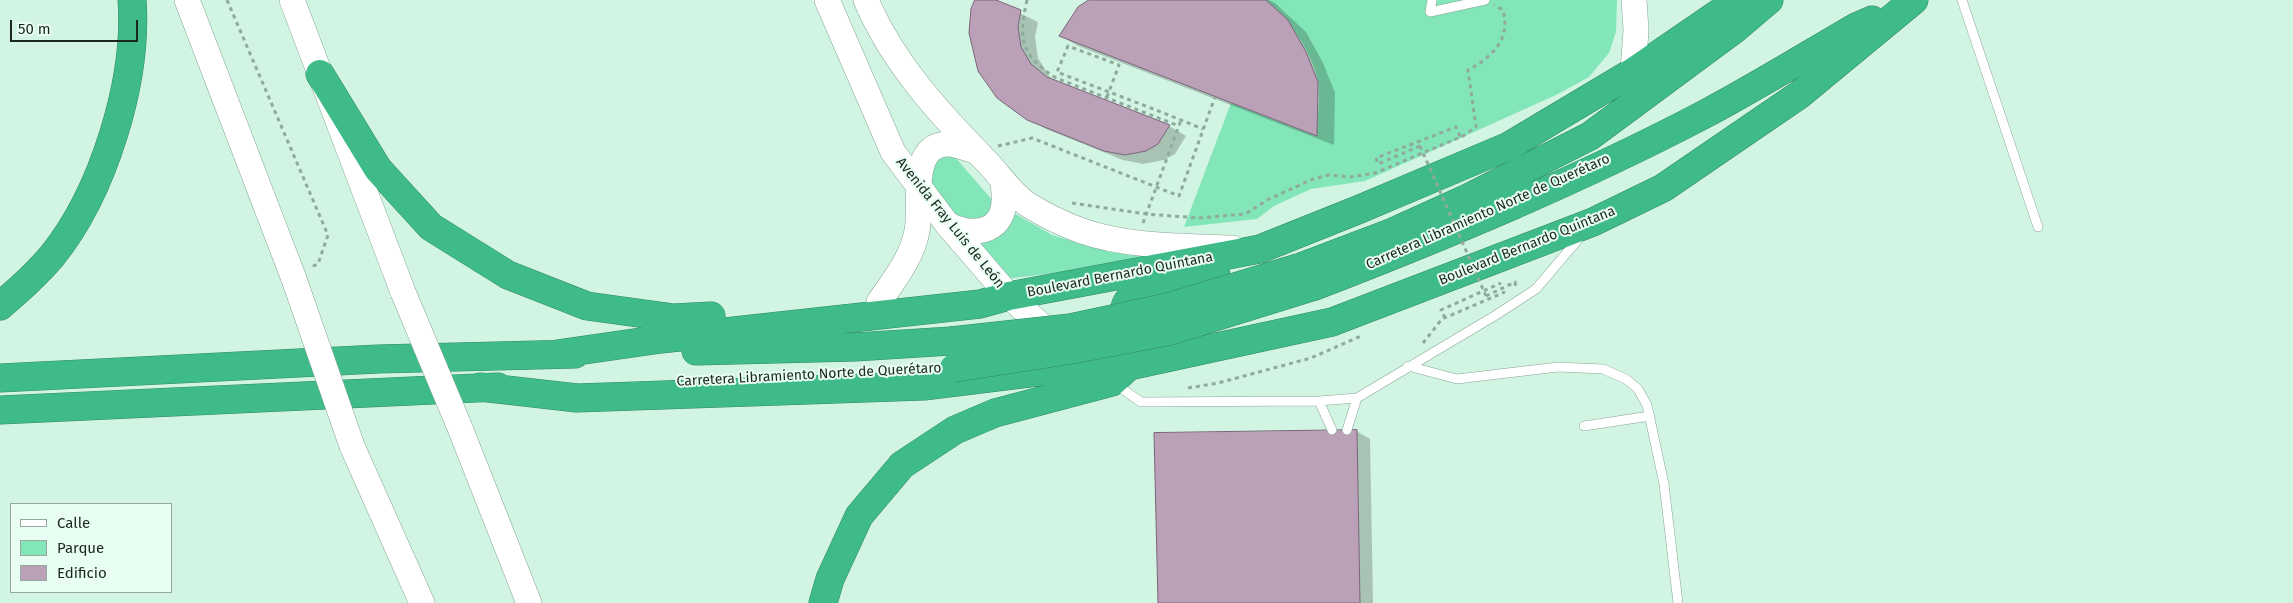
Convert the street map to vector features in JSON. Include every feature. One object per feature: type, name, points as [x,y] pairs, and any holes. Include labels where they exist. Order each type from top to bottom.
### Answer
[{"type":"highway","points":[[0,306],[27,283],[52,255],[74,224],[92,188],[125,94],[132,52],[132,0]]},
{"type":"highway","name":"Boulevard Bernardo Quintana","points":[[1008,296],[1260,249],[1509,146],[1633,72],[1738,0]]},
{"type":"highway","name":"Carretera Libramiento Norte de Querétaro","points":[[0,410],[388,391],[926,372],[1070,350],[1170,331],[1306,277],[1393,232],[1590,136],[1736,28],[1768,0]]},
{"type":"highway","name":"Boulevard Bernardo Quintana","points":[[480,388],[577,398],[904,387],[1086,366],[1121,374],[1210,350],[1332,322],[1593,222],[1663,188],[1783,106],[1910,3]]},
{"type":"highway","name":"Carretera Libramiento Norte de Querétaro","points":[[0,378],[378,359],[855,347],[951,341],[1070,328],[1306,277],[1422,244],[1659,137],[1707,113],[1856,27],[1910,3]]},
{"type":"highway","points":[[320,74],[378,169],[431,227],[508,275],[587,306],[674,318],[763,313],[963,294],[1008,296]]},
{"type":"highway","points":[[1210,350],[1149,342],[1132,332],[1124,324],[1123,312],[1129,300],[1140,292],[1266,264],[1494,172],[1509,146]]},
{"type":"highway","points":[[557,354],[661,339],[980,304],[1008,296]]},
{"type":"highway","points":[[823,603],[830,579],[860,516],[902,465],[955,430],[994,413],[1121,374]]},
{"type":"main road","points":[[187,0],[293,276],[352,446],[422,603]]},
{"type":"main road","points":[[292,0],[403,292],[460,428],[529,603]]},
{"type":"main road","name":"Avenida Fray Luis de León","points":[[827,0],[893,152],[947,224],[1008,296],[1086,366]]},
{"type":"main road","points":[[866,0],[874,19],[908,74],[928,101],[989,150],[1003,182],[1004,203],[1000,216],[991,226],[984,231],[973,232],[947,224]]},
{"type":"main road","points":[[1633,72],[1636,30],[1634,0]]},
{"type":"main road","points":[[879,302],[905,264],[917,231],[919,187],[924,159],[937,146],[947,144],[989,150]]},
{"type":"main road","points":[[1003,182],[1026,203],[1051,218],[1082,231],[1109,238],[1136,241],[1260,249]]},
{"type":"lane","points":[[1432,0],[1430,12],[1485,0]]},
{"type":"lane","points":[[1962,0],[2038,227]]},
{"type":"lane","points":[[1121,374],[1141,402],[1319,401],[1356,398],[1496,315],[1536,289],[1593,222]]},
{"type":"lane","points":[[1408,366],[1457,379],[1558,367],[1602,369],[1626,379],[1638,389],[1648,405],[1664,484],[1678,603]]},
{"type":"lane","points":[[1347,430],[1356,398]]},
{"type":"lane","points":[[1319,401],[1332,430]]},
{"type":"lane","points":[[1584,426],[1650,416]]},
{"type":"path","points":[[227,0],[328,235],[318,264],[293,276]]},
{"type":"path","points":[[1027,0],[1021,36],[1024,47],[1032,58],[1046,71],[1071,83],[1179,126]]},
{"type":"path","points":[[1066,202],[1146,214],[1199,218],[1245,214],[1269,199],[1313,179],[1329,176],[1350,177],[1375,173],[1463,136],[1476,127],[1468,70],[1482,63],[1498,49],[1505,33],[1506,22],[1503,10],[1485,0]]},
{"type":"path","points":[[1107,97],[1109,92],[1119,65],[1068,46],[1057,72],[1073,78],[1109,92],[1181,120],[1203,129]]},
{"type":"path","points":[[1071,83],[1073,78]]},
{"type":"path","points":[[989,150],[1032,138],[1179,196],[1215,97]]},
{"type":"path","points":[[1136,241],[1181,120]]},
{"type":"path","points":[[1426,150],[1460,136],[1456,128],[1376,158],[1378,164],[1420,146],[1486,296],[1515,282],[1517,287],[1445,318],[1420,346],[1427,355]]},
{"type":"path","points":[[1445,318],[1442,310],[1511,278]]},
{"type":"green space","points":[[1266,0],[1617,0],[1616,32],[1609,53],[1589,77],[1556,95],[1365,181],[1311,189],[1274,206],[1257,219],[1184,227],[1231,103],[1317,136],[1319,94],[1315,69],[1305,47],[1291,26]]},
{"type":"green space","points":[[933,154],[955,157],[993,201],[1052,235],[1110,252],[1170,259],[1005,279],[922,185]]},
{"type":"building","points":[[975,0],[996,0],[1021,10],[1018,27],[1021,47],[1031,64],[1047,77],[1170,125],[1158,144],[1146,151],[1125,155],[1104,151],[1027,120],[997,98],[978,71],[969,33],[971,9]]},
{"type":"building","points":[[1089,0],[1266,0],[1288,20],[1306,52],[1318,82],[1317,136],[1059,36],[1078,7]]},
{"type":"building","points":[[1357,430],[1360,603],[1158,603],[1154,433]]}]
